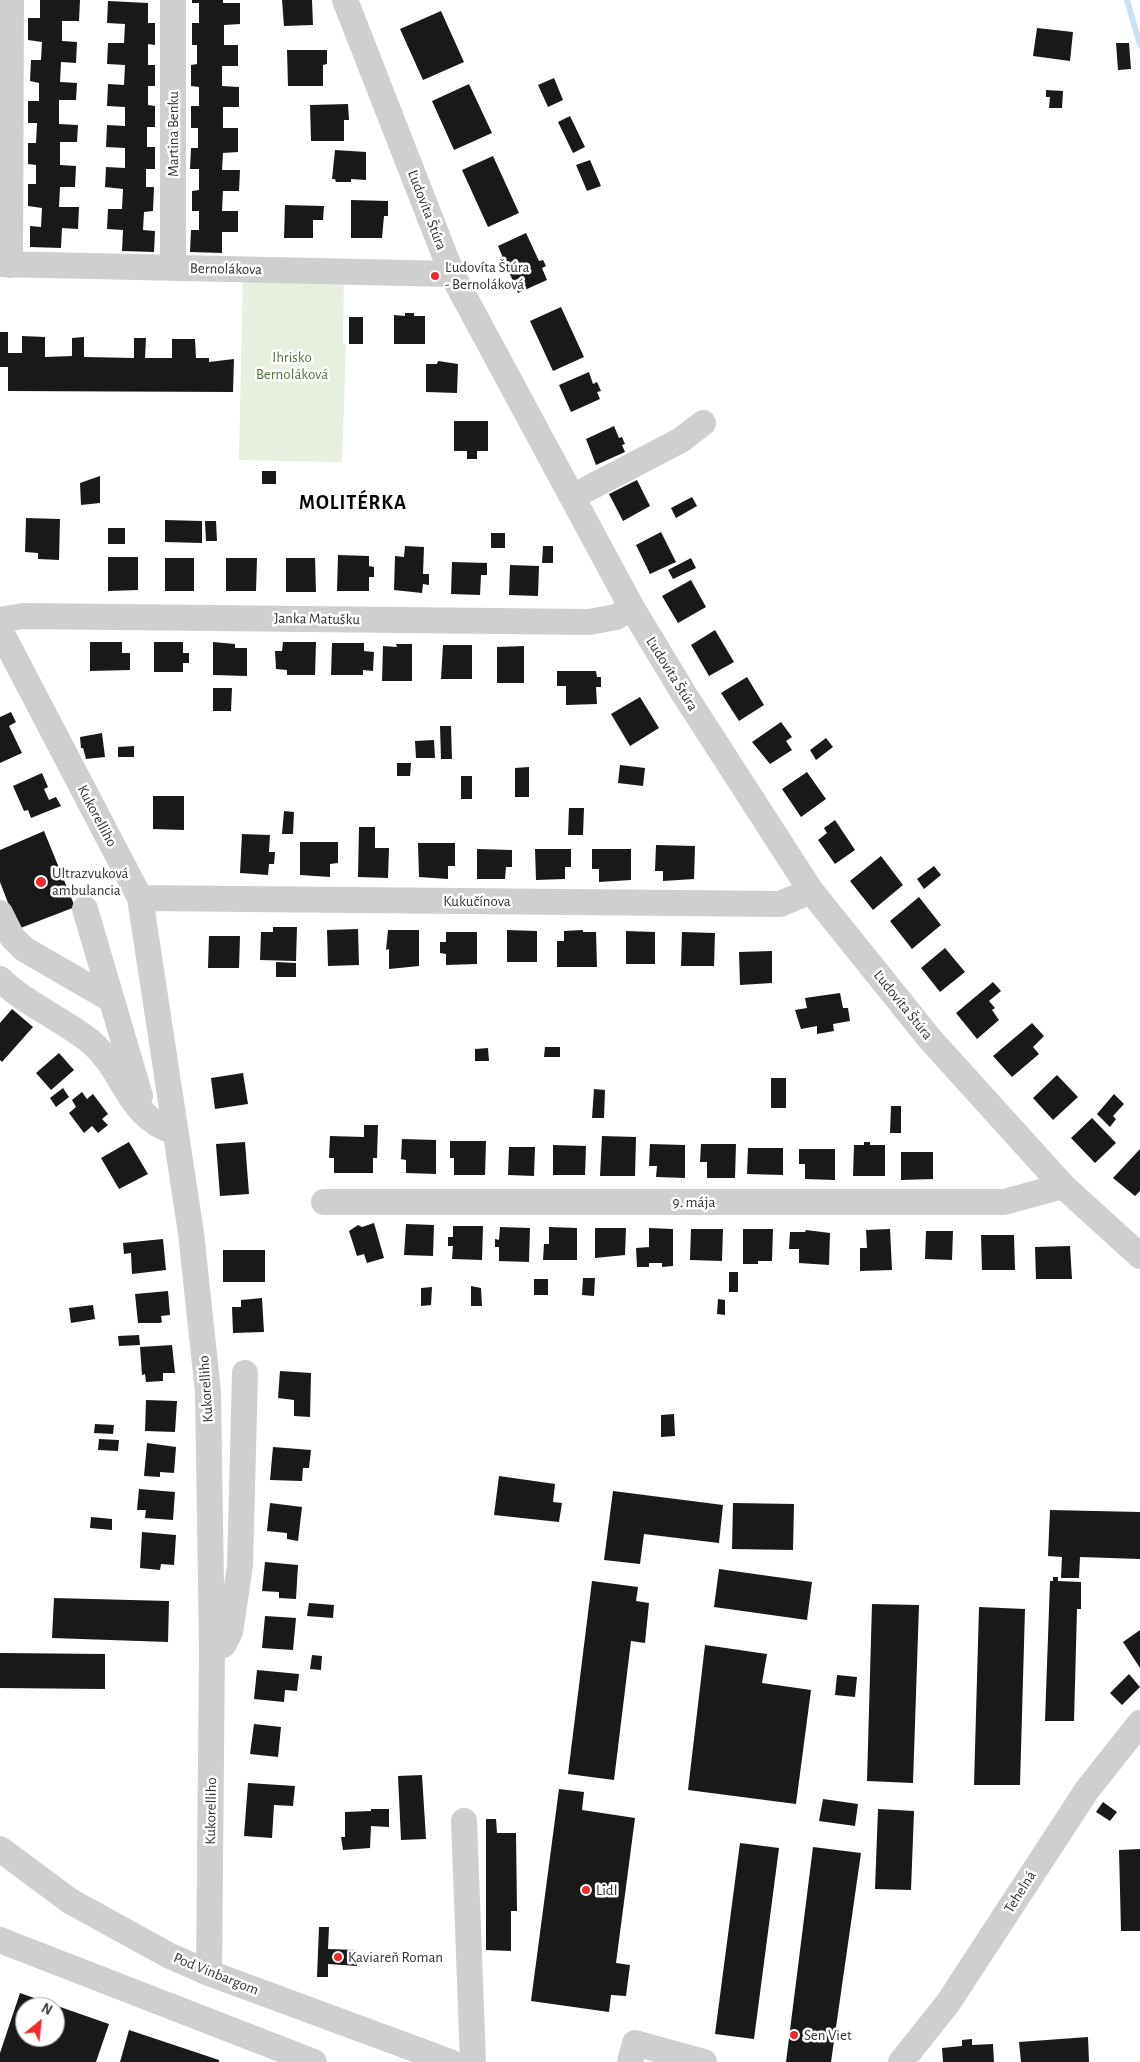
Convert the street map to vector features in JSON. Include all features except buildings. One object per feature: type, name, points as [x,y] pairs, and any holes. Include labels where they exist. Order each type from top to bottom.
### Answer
[{"type":"street","points":[[5,264],[11,0]]},
{"type":"street","name":"Martina Benku","points":[[173,0],[173,268]]},
{"type":"street","name":"Ľudovíta Štúra","points":[[345,0],[452,274],[632,608],[684,694],[811,891],[930,1040],[1063,1186],[1140,1256]]},
{"type":"street","name":"Bernolákova","points":[[5,264],[452,274]]},
{"type":"street","points":[[572,497],[681,440],[703,423]]},
{"type":"street","name":"Janka Matušku","points":[[0,620],[23,616],[590,622],[616,617],[632,608]]},
{"type":"street","name":"Kukorelliho","points":[[0,630],[140,898],[191,1233],[208,1392],[212,1649],[209,1973]]},
{"type":"street","name":"Kukučínova","points":[[140,898],[780,904],[811,891]]},
{"type":"street","points":[[85,909],[147,1118]]},
{"type":"street","points":[[0,913],[12,937],[24,949],[112,1000]]},
{"type":"street","points":[[0,978],[25,999],[91,1042],[104,1056],[147,1118],[160,1127],[176,1132]]},
{"type":"street","name":"9. mája","points":[[324,1202],[1004,1202],[1063,1186]]},
{"type":"street","points":[[212,1649],[223,1645],[230,1632],[240,1566],[245,1373]]},
{"type":"street","name":"Tehelná","points":[[900,2062],[948,2003],[1087,1790],[1140,1723]]},
{"type":"street","points":[[464,1821],[474,2062]]},
{"type":"street","name":"Pod Vinbargom","points":[[0,1849],[70,1901],[170,1956],[209,1973],[450,2062]]},
{"type":"street","points":[[0,1940],[258,2052],[314,2062]]},
{"type":"street","points":[[630,2062],[635,2043],[704,2062]]},
{"type":"green space","name":"Ihrisko Bernoláková","points":[[243,270],[344,272],[343,344],[346,345],[342,462],[239,460]]},
{"type":"waterway","points":[[1127,0],[1140,45]]},
{"type":"place","name":"Ľudovíta Štúra - Bernoláková","points":[[435,276]]},
{"type":"place","name":"Ultrazvuková ambulancia","points":[[41,882]]},
{"type":"place","name":"Lidl","points":[[586,1890]]},
{"type":"place","name":"Kaviareň Roman","points":[[338,1957]]},
{"type":"place","name":"Sen Viet","points":[[794,2035]]},
{"type":"district","name":"MOLITÉRKA","points":[[353,503]]}]
